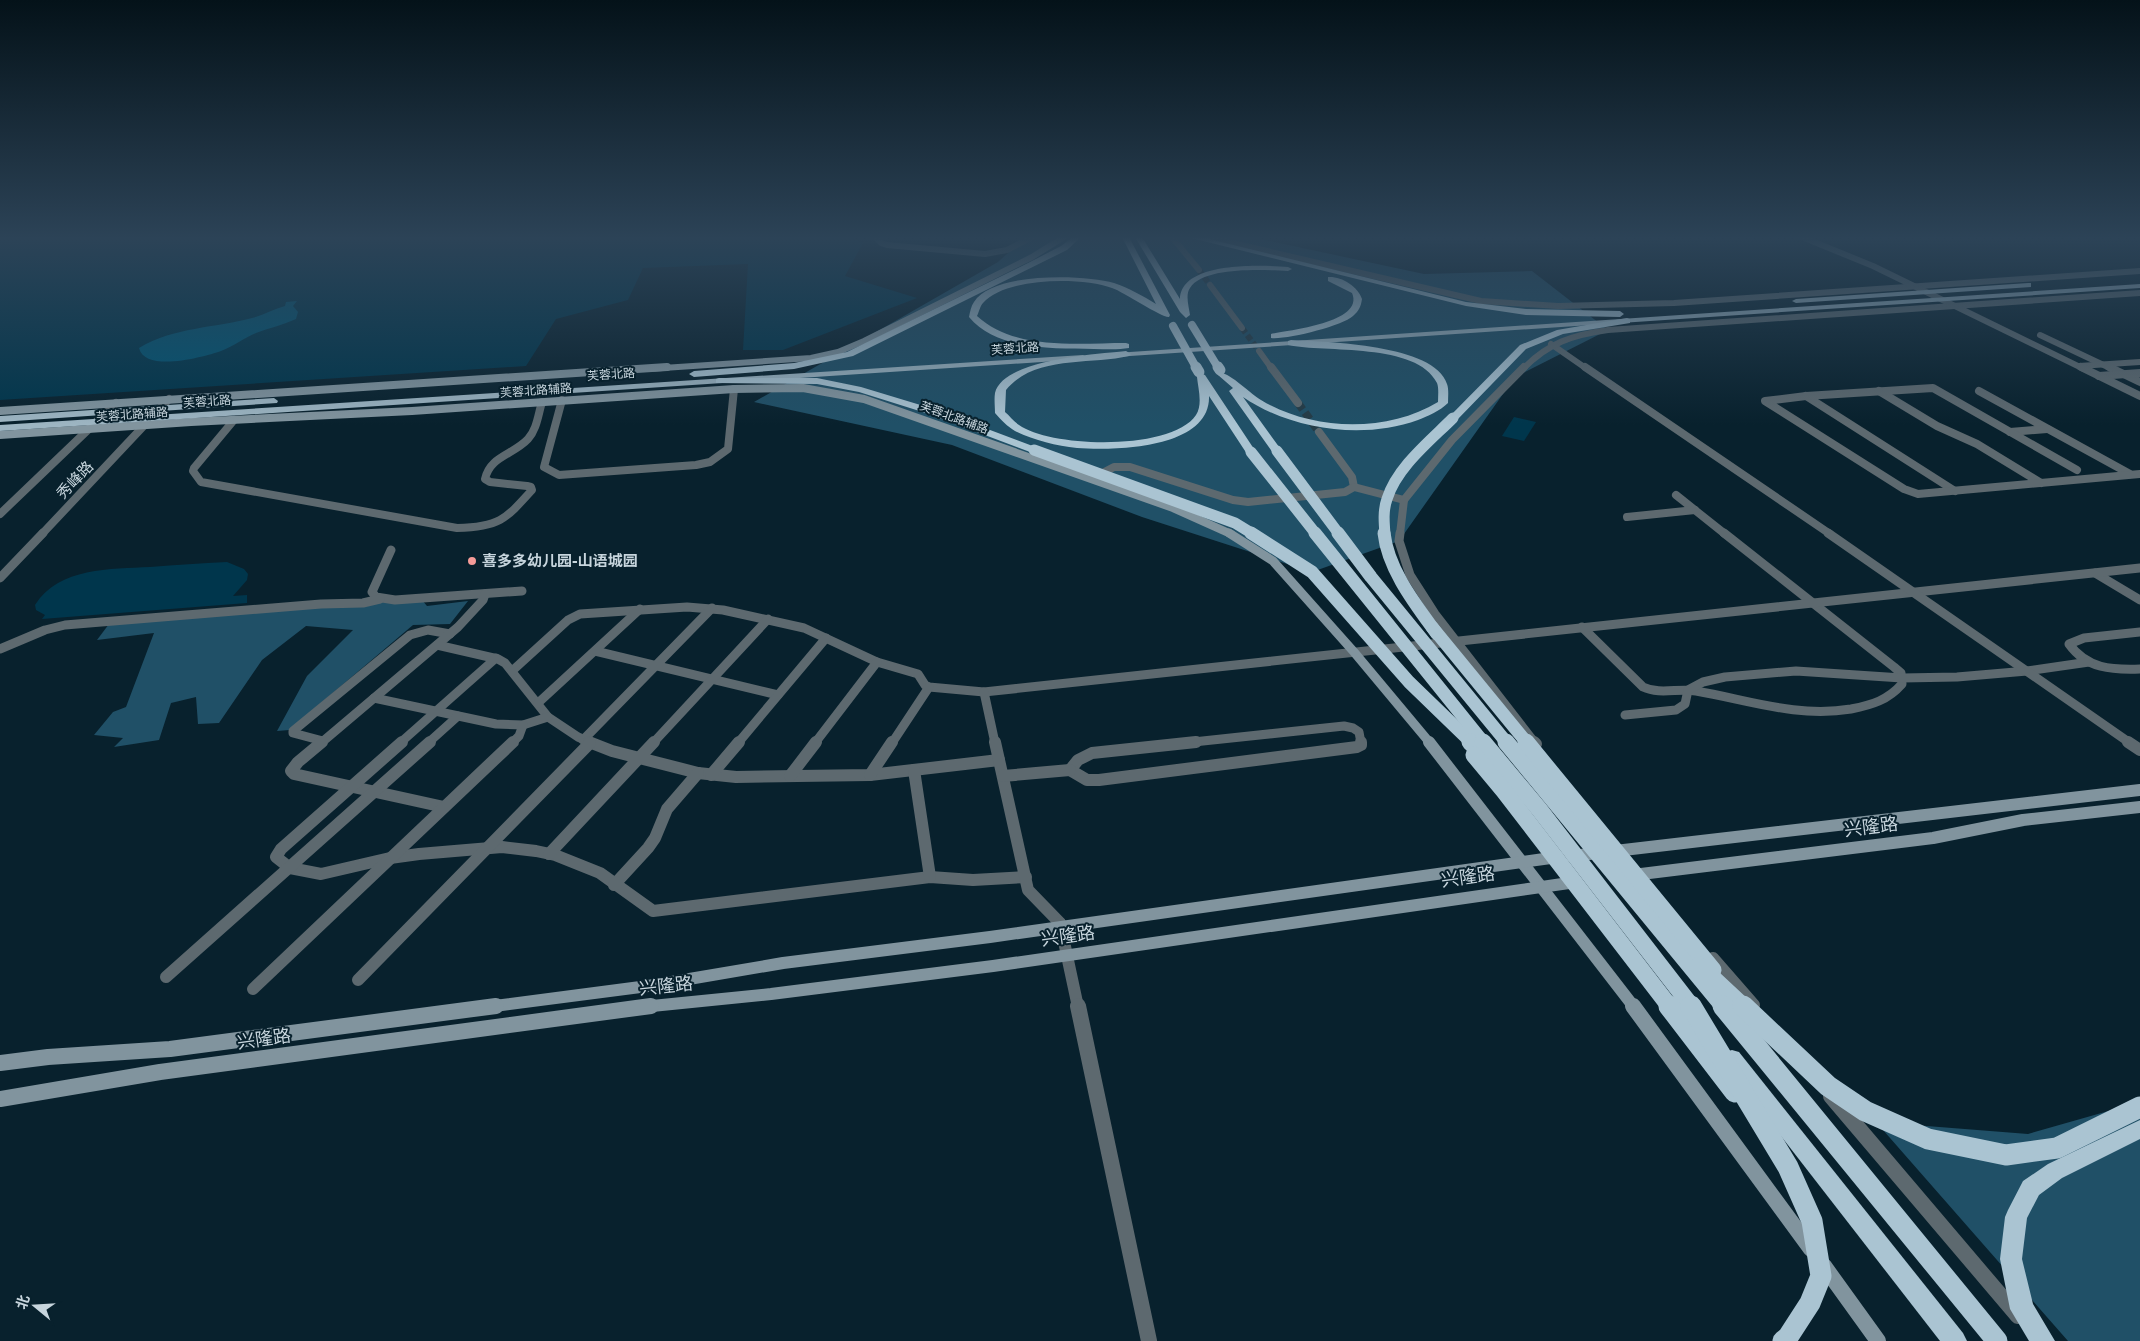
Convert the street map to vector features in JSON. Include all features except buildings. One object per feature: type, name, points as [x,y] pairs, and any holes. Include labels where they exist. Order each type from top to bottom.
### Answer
[{"type":"highway","points":[[694,374],[804,364],[839,358],[961,300]]},
{"type":"highway","points":[[979,300],[973,309],[973,317],[984,329],[1013,340],[1126,350]]},
{"type":"highway","points":[[1145,300],[1166,315]]},
{"type":"highway","points":[[1158,300],[1200,374],[1252,452],[1444,694],[1539,809],[1955,1341]]},
{"type":"highway","points":[[1176,300],[1222,372],[1277,451],[1371,577],[1560,805],[1997,1341]]},
{"type":"highway","points":[[1185,300],[1186,315]]},
{"type":"highway","points":[[1274,336],[1336,322],[1354,313],[1359,305],[1358,300]]},
{"type":"highway","points":[[1447,300],[1526,312],[1624,318]]},
{"type":"highway","points":[[1560,805],[1432,627],[1406,586],[1386,548],[1384,516],[1386,500],[1400,477],[1453,418],[1523,347],[1535,340],[1561,331],[1624,318]]},
{"type":"highway","points":[[1222,372],[1237,389],[1273,410],[1329,424],[1370,426],[1397,423],[1421,417],[1444,403],[1446,394],[1442,379],[1420,363],[1404,356],[1361,346],[1291,343]]},
{"type":"highway","points":[[1126,350],[1072,360],[1021,373],[1002,389],[996,401],[999,411],[1009,423],[1047,440],[1094,446],[1138,444],[1173,435],[1190,426],[1199,418],[1203,411],[1204,398],[1200,374]]},
{"type":"highway","points":[[719,381],[817,381],[861,390],[933,412],[1235,523],[1312,572],[1504,791],[1716,1068],[1766,1130]]},
{"type":"highway","points":[[1432,627],[1747,1011]]},
{"type":"highway","points":[[1409,682],[1539,809]]},
{"type":"highway","points":[[1657,925],[1828,1086],[1865,1111],[1928,1139],[2006,1155],[2057,1148],[2140,1107]]},
{"type":"highway","points":[[1696,1012],[1788,1167],[1812,1221],[1821,1276],[1810,1303],[1788,1337],[1783,1341]]},
{"type":"highway","points":[[2041,1341],[2022,1309],[2011,1259],[2016,1217],[2031,1188],[2055,1171],[2140,1129]]},
{"type":"main road","name":"芙蓉北路辅路","points":[[0,411],[819,357],[838,352],[864,341],[947,300]]},
{"type":"main road","points":[[1221,344],[1291,343],[1624,318],[1831,300]]},
{"type":"main road","points":[[1221,344],[1274,336],[1950,300]]},
{"type":"main road","name":"芙蓉北路","points":[[0,419],[694,374],[1221,344]]},
{"type":"main road","name":"芙蓉北路","points":[[0,428],[719,381],[1126,350]]},
{"type":"main road","name":"芙蓉北路辅路","points":[[0,435],[412,411],[734,388],[803,388],[864,398],[1174,508],[1218,527],[1243,540],[1272,561],[1354,652],[1434,748],[1664,1046],[1878,1341]]},
{"type":"main road","name":"兴隆路","points":[[0,1063],[48,1057],[170,1049],[648,986],[783,963],[1522,862],[2140,790]]},
{"type":"main road","name":"兴隆路","points":[[0,1099],[218,1064],[656,1006],[771,994],[1067,955],[1541,886],[1933,838],[2022,820],[2140,807]]},
{"type":"street","points":[[1221,300],[1242,328]]},
{"type":"street","points":[[1475,300],[1528,306],[1578,307],[1726,300]]},
{"type":"street","points":[[1944,300],[2140,396]]},
{"type":"street","points":[[2041,1341],[1621,850],[1454,640],[1410,575],[1399,541],[1404,500],[1452,440],[1537,354],[1551,344],[1581,334],[1608,330],[2047,300]]},
{"type":"street","points":[[2040,335],[2140,382]]},
{"type":"street","points":[[1551,344],[1915,592],[2140,750]]},
{"type":"street","points":[[1259,351],[1298,402]]},
{"type":"street","points":[[2079,366],[2140,362]]},
{"type":"street","points":[[2099,376],[2140,373]]},
{"type":"street","points":[[562,400],[544,467],[559,475],[681,467],[710,462],[728,449],[734,388]]},
{"type":"street","points":[[2077,470],[1933,388],[1806,396],[1765,401],[1908,492],[1918,494],[2136,474]]},
{"type":"street","points":[[1978,391],[2136,474]]},
{"type":"street","points":[[1879,392],[1937,426],[1977,444],[2041,483]]},
{"type":"street","points":[[1806,396],[1955,491]]},
{"type":"street","name":"秀峰路","points":[[0,578],[169,400]]},
{"type":"street","points":[[234,420],[194,468],[193,471],[201,482],[457,528],[471,528],[489,526],[502,521],[532,490],[531,487],[527,486],[490,482],[485,479],[485,475],[494,462],[530,437],[542,402]]},
{"type":"street","name":"秀峰路","points":[[0,514],[116,403]]},
{"type":"street","points":[[2010,432],[2048,429]]},
{"type":"street","points":[[1319,432],[1352,477],[1354,488]]},
{"type":"street","points":[[1089,479],[1114,467],[1130,467],[1233,500],[1248,502],[1345,492],[1354,488],[1404,500]]},
{"type":"street","points":[[1582,627],[1646,689],[1663,691],[1688,690],[1765,707],[1819,713],[1839,712],[1889,698],[1902,684],[1902,678],[1894,667],[1676,495]]},
{"type":"street","points":[[1627,516],[1695,510]]},
{"type":"street","points":[[391,550],[372,592],[380,598],[395,600],[522,591]]},
{"type":"street","points":[[512,671],[572,617],[586,613],[640,609],[712,608],[768,619],[804,628],[877,662],[918,674],[925,685],[929,687],[984,692],[1454,640],[2019,583],[2140,568]]},
{"type":"street","points":[[2095,573],[2140,600]]},
{"type":"street","points":[[444,807],[294,774],[291,771],[298,762],[450,634],[483,600],[485,594]]},
{"type":"street","points":[[0,649],[45,630],[65,625],[321,604],[363,603],[380,598]]},
{"type":"street","points":[[358,980],[488,848],[655,666],[712,608]]},
{"type":"street","points":[[538,703],[640,609]]},
{"type":"street","points":[[550,854],[636,758],[768,619]]},
{"type":"street","points":[[323,741],[297,735],[293,731],[410,635],[428,630],[450,634]]},
{"type":"street","points":[[2140,632],[2084,638],[2069,644],[2072,650],[2104,670],[2140,669]]},
{"type":"street","points":[[711,775],[826,638]]},
{"type":"street","points":[[437,645],[496,658],[505,663],[548,717],[567,731],[586,741],[636,758],[698,773],[736,777],[870,774],[999,760]]},
{"type":"street","points":[[595,651],[778,695]]},
{"type":"street","points":[[496,658],[277,853],[276,857],[290,868],[321,874],[390,858],[502,847],[550,854],[600,873],[614,885],[653,910],[930,877],[973,880],[1026,877]]},
{"type":"street","points":[[790,776],[877,662]]},
{"type":"street","points":[[1625,715],[1676,710],[1685,704],[1688,690],[1703,682],[1725,677],[1796,671],[1902,678],[1957,677],[2027,671],[2089,662]]},
{"type":"street","points":[[870,774],[929,687]]},
{"type":"street","points":[[984,692],[1028,890],[1061,926],[1149,1341]]},
{"type":"street","points":[[374,698],[496,724],[523,725],[548,717]]},
{"type":"street","points":[[166,977],[458,716]]},
{"type":"street","points":[[253,989],[519,736],[523,725]]},
{"type":"street","points":[[1003,776],[1070,770],[1087,780],[1099,780],[1357,747],[1361,745],[1362,740],[1360,732],[1354,727],[1339,726],[1092,754],[1078,760],[1070,770]]},
{"type":"street","points":[[914,770],[930,877]]},
{"type":"street","points":[[614,885],[648,848],[655,838],[667,809],[698,773]]},
{"type":"shaded area","points":[[0,300],[628,300],[556,319],[526,366],[0,400]]},
{"type":"shaded area","points":[[746,300],[913,300],[783,350],[743,350]]},
{"type":"shaded area","points":[[933,300],[1569,300],[1608,330],[1515,377],[1399,541],[1312,572],[1142,517],[952,445],[754,402]]},
{"type":"shaded area","points":[[297,301],[293,306],[298,312],[296,319],[256,333],[213,354],[163,362],[144,356],[139,348],[166,336],[252,318],[285,306],[286,302]]},
{"type":"shaded area","points":[[1514,417],[1536,422],[1524,441],[1502,436]]},
{"type":"shaded area","points":[[227,562],[244,569],[248,574],[247,580],[233,596],[247,595],[247,603],[42,619],[45,615],[36,610],[35,605],[45,593],[58,583],[87,572],[119,568]]},
{"type":"shaded area","points":[[422,600],[427,606],[468,601],[450,624],[413,625],[289,730],[277,731],[307,676],[353,630],[306,626],[262,660],[219,723],[198,724],[196,697],[171,703],[159,740],[114,747],[123,738],[94,735],[113,712],[126,707],[154,633],[97,640],[109,624],[372,602]]},
{"type":"shaded area","points":[[2140,1102],[2140,1341],[2068,1341],[1876,1122],[2028,1134]]},
{"type":"tunnel","points":[[1242,328],[1259,351]]},
{"type":"tunnel","points":[[1298,403],[1319,432]]},
{"type":"place","name":"喜多多幼儿园-山语城园","points":[[472,561]]}]
